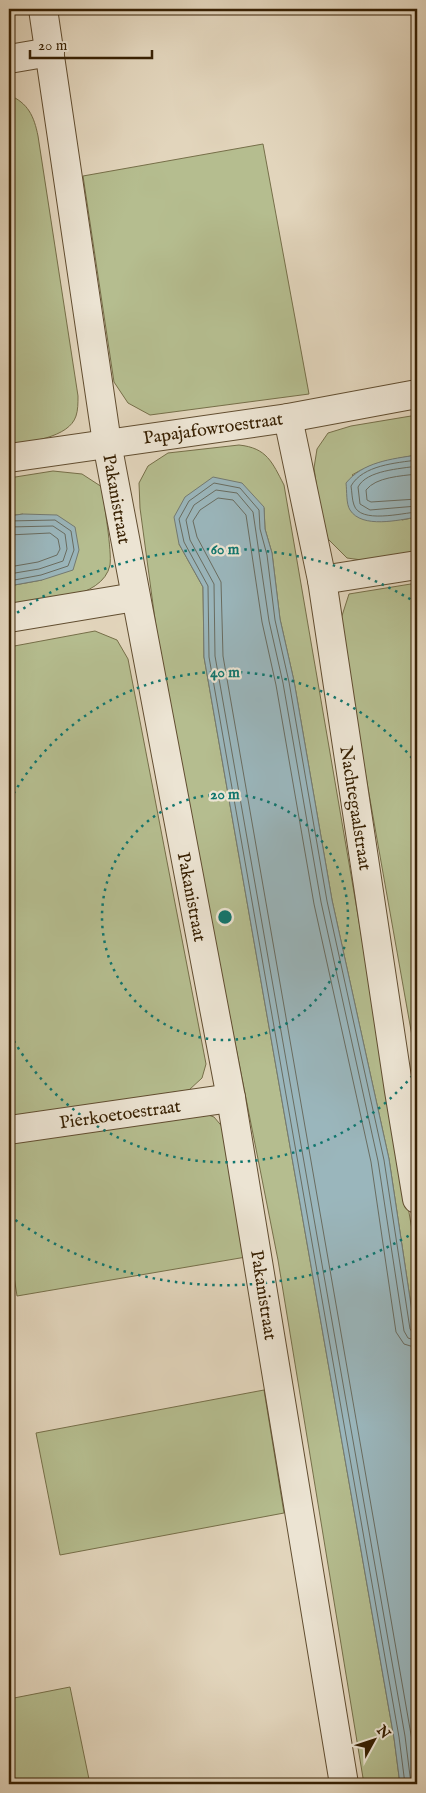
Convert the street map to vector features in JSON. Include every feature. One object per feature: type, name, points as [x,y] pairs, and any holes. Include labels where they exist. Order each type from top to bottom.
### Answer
[{"type":"street","name":"Pakanistraat","points":[[43,9],[107,443],[231,1098],[344,1784]]},
{"type":"street","points":[[9,58],[50,52]]},
{"type":"street","name":"Papajafowroestraat","points":[[9,458],[288,418],[417,394]]},
{"type":"street","name":"Nachtegaalstraat","points":[[288,418],[322,580],[408,1090],[417,1199]]},
{"type":"street","points":[[322,580],[417,565]]},
{"type":"street","points":[[9,618],[135,597]]},
{"type":"street","name":"Pierkoetoestraat","points":[[9,1130],[231,1098]]},
{"type":"green space","points":[[9,95],[21,102],[29,111],[38,136],[78,396],[78,409],[72,423],[57,434],[47,438],[9,445]]},
{"type":"green space","points":[[263,144],[309,394],[150,415],[128,403],[114,382],[83,176]]},
{"type":"green space","points":[[417,415],[417,455],[376,464],[352,475],[402,520],[417,517],[417,555],[369,561],[347,558],[328,539],[321,517],[314,468],[317,449],[328,433],[351,426]]},
{"type":"green space","points":[[239,445],[256,449],[268,458],[284,485],[417,1259],[417,1345],[389,1159],[332,900],[294,681],[280,619],[272,553],[265,529],[264,508],[179,544],[203,587],[204,657],[394,1738],[400,1784],[364,1784],[278,1260],[194,836],[156,627],[140,508],[139,483],[148,466],[168,453]]},
{"type":"green space","points":[[53,471],[82,474],[102,487],[109,539],[110,565],[105,577],[95,586],[83,592],[52,601],[9,607],[9,586],[42,580],[23,514],[9,516],[9,478]]},
{"type":"green space","points":[[417,583],[417,1044],[412,1036],[339,625],[349,594]]},
{"type":"green space","points":[[95,631],[117,640],[128,659],[206,1064],[202,1078],[189,1090],[9,1117],[9,647]]},
{"type":"green space","points":[[197,1111],[214,1117],[225,1130],[246,1257],[17,1296],[9,1243],[9,1143]]},
{"type":"green space","points":[[264,1390],[284,1513],[60,1555],[36,1433]]},
{"type":"green space","points":[[70,1687],[90,1784],[9,1784],[9,1699]]},
{"type":"water","points":[[417,455],[417,517],[381,522],[363,520],[350,510],[347,501],[346,483],[353,476],[361,470],[378,463]]},
{"type":"water","points":[[213,477],[242,483],[264,507],[265,529],[272,553],[280,619],[294,681],[332,900],[389,1159],[417,1345],[417,1784],[400,1784],[394,1738],[204,657],[203,587],[179,544],[174,517],[185,497]]},
{"type":"water","points":[[23,514],[57,515],[75,527],[79,550],[73,570],[42,580],[9,586],[9,516]]}]
